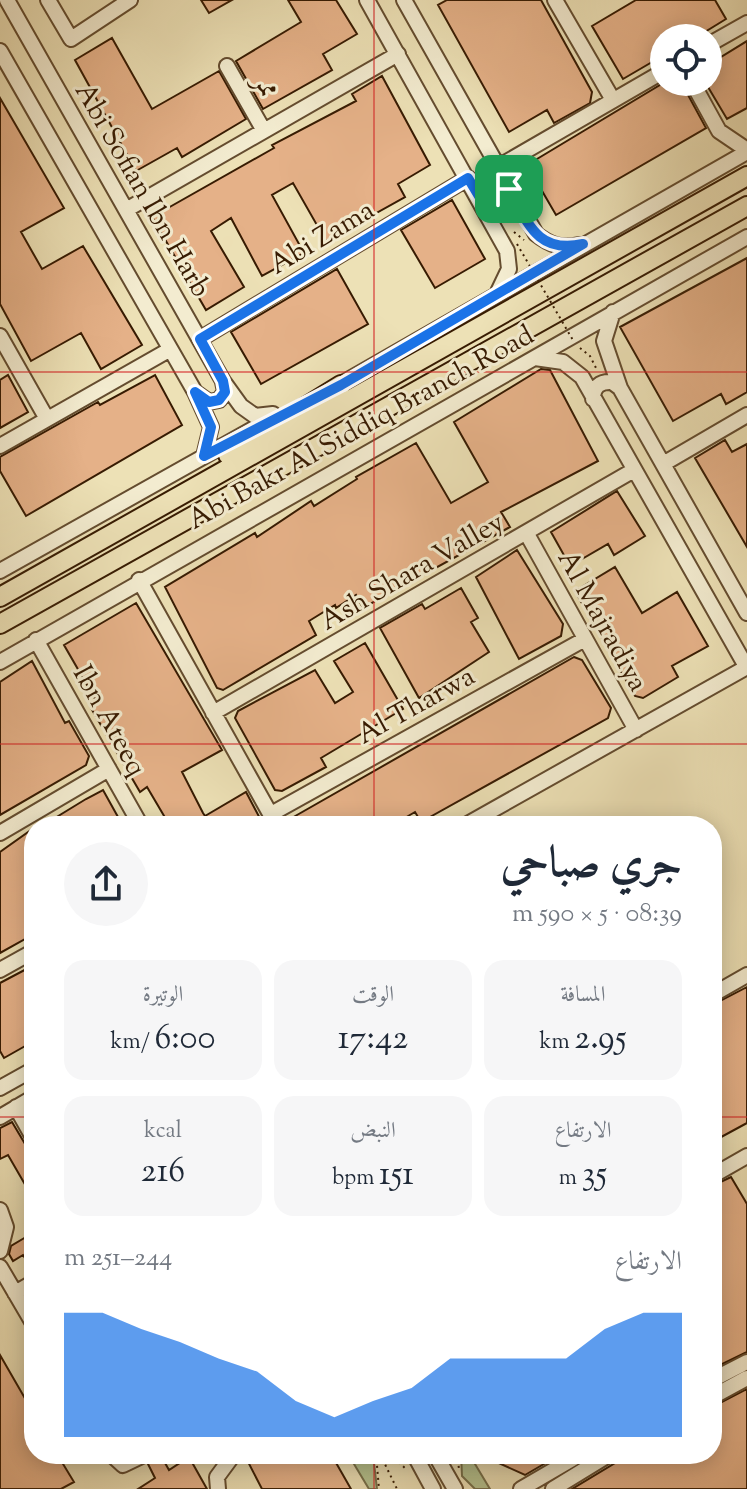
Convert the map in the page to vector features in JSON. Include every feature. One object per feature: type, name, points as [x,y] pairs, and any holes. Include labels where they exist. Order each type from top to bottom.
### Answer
[{"type":"main road","points":[[7,592],[747,176]]},
{"type":"main road","points":[[0,624],[747,206]]},
{"type":"main road","points":[[7,592],[341,385]]},
{"type":"street","name":"Abi Sofian Ibn Harb","points":[[7,0],[223,381],[241,406],[255,416],[281,413]]},
{"type":"street","points":[[48,0],[71,39],[130,0]]},
{"type":"street","points":[[367,0],[468,178],[509,260],[506,278],[496,295]]},
{"type":"street","points":[[404,0],[536,234],[550,244],[566,248],[583,244]]},
{"type":"street","points":[[555,0],[613,100]]},
{"type":"street","points":[[722,37],[747,23]]},
{"type":"street","name":"Abi Sofian Ibn Harb","points":[[0,51],[195,392],[211,427],[204,456]]},
{"type":"street","points":[[126,210],[398,54]]},
{"type":"street","name":"ممر","points":[[227,66],[264,131]]},
{"type":"street","points":[[498,167],[650,79]]},
{"type":"street","points":[[700,96],[719,131],[747,151]]},
{"type":"street","name":"Abi Bakr Al Siddiq Branch Road","points":[[0,571],[281,413],[341,385],[747,151]]},
{"type":"street","name":"Abi Zama","points":[[200,339],[468,178]]},
{"type":"street","points":[[482,206],[488,211],[503,210],[508,204],[509,189]]},
{"type":"street","name":"Abi Bakr Al Siddiq Branch Road","points":[[0,662],[139,580],[747,237]]},
{"type":"street","points":[[615,310],[606,324],[604,341],[620,388],[747,613]]},
{"type":"street","points":[[0,336],[47,419]]},
{"type":"street","points":[[0,446],[169,350]]},
{"type":"street","points":[[482,816],[747,667],[573,368],[549,358],[535,358]]},
{"type":"street","points":[[195,392],[209,402],[219,400],[225,392],[223,381]]},
{"type":"street","points":[[593,399],[594,389],[602,382],[612,382],[620,388]]},
{"type":"street","points":[[663,464],[747,415]]},
{"type":"street","name":"Ash Shara Valley","points":[[213,713],[634,470]]},
{"type":"street","name":"Al Majradiya","points":[[527,534],[636,730]]},
{"type":"street","points":[[139,580],[272,816]]},
{"type":"street","name":"Al Tharwa","points":[[281,816],[585,639]]},
{"type":"street","name":"Ibn Ateeq","points":[[36,640],[135,816]]},
{"type":"street","points":[[29,816],[109,769]]},
{"type":"street","points":[[0,833],[24,819]]},
{"type":"street","points":[[0,970],[24,957]]},
{"type":"street","points":[[722,989],[747,975]]},
{"type":"street","points":[[0,1088],[24,1075]]},
{"type":"street","points":[[0,1117],[24,1103]]},
{"type":"street","points":[[16,1107],[24,1121]]},
{"type":"street","points":[[722,1170],[747,1156]]},
{"type":"street","points":[[0,1210],[6,1227],[0,1251]]},
{"type":"street","points":[[0,1267],[24,1308]]},
{"type":"street","points":[[15,1293],[24,1288]]},
{"type":"street","points":[[722,1375],[747,1362]]},
{"type":"street","points":[[722,1392],[747,1378]]},
{"type":"street","points":[[218,1489],[217,1477],[227,1464]]},
{"type":"street","points":[[419,1464],[433,1489]]},
{"type":"street","points":[[441,1464],[455,1489]]},
{"type":"street","points":[[521,1489],[564,1464]]},
{"type":"street","points":[[553,1489],[594,1464]]},
{"type":"path","points":[[517,244],[574,342],[590,356],[596,369],[584,360]]},
{"type":"path","points":[[378,1464],[379,1489]]},
{"type":"path","points":[[383,1464],[397,1489]]},
{"type":"green space","points":[[354,1464],[374,1464],[377,1489],[369,1489]]},
{"type":"green space","points":[[461,1464],[475,1464],[490,1489],[475,1489],[462,1476]]},
{"type":"building","points":[[201,0],[232,0],[209,13]]},
{"type":"building","points":[[288,0],[336,0],[357,34],[323,54],[332,70],[263,109],[236,61],[301,22]]},
{"type":"building","points":[[447,0],[541,0],[592,92],[590,103],[554,123],[547,110],[509,132],[438,5]]},
{"type":"building","points":[[636,0],[715,0],[726,19],[718,24],[650,24],[650,63],[623,79],[592,26]]},
{"type":"building","points":[[112,38],[152,109],[219,71],[246,119],[182,157],[177,148],[136,171],[75,60]]},
{"type":"building","points":[[747,41],[747,108],[727,119],[713,96],[722,96],[722,56]]},
{"type":"building","points":[[382,76],[430,165],[398,184],[405,197],[326,241],[293,183],[272,195],[304,253],[262,276],[231,218],[211,231],[244,287],[206,310],[152,217],[274,148],[272,145],[356,101],[352,94]]},
{"type":"building","points":[[650,91],[650,96],[689,96],[706,128],[556,215],[527,165]]},
{"type":"building","points":[[0,98],[64,208],[21,232],[42,269],[83,246],[142,345],[101,369],[81,333],[31,361],[0,304]]},
{"type":"building","points":[[452,200],[485,259],[435,288],[401,230]]},
{"type":"building","points":[[747,258],[747,392],[726,404],[721,394],[673,421],[620,327]]},
{"type":"building","points":[[337,269],[368,324],[261,384],[231,332]]},
{"type":"building","points":[[541,369],[550,370],[598,461],[501,512],[510,527],[363,608],[356,595],[336,608],[335,605],[309,621],[316,635],[223,690],[217,688],[165,587],[255,533],[257,537],[311,501],[314,506],[356,477],[416,443],[451,503],[488,482],[454,422]]},
{"type":"building","points":[[8,375],[28,412],[0,428],[0,380]]},
{"type":"building","points":[[155,375],[182,425],[26,516],[0,471],[0,457],[98,402],[100,405]]},
{"type":"building","points":[[725,440],[732,452],[747,444],[747,547],[695,458]]},
{"type":"building","points":[[617,491],[645,536],[614,555],[608,544],[570,566],[551,532]]},
{"type":"building","points":[[517,550],[563,624],[561,636],[519,659],[476,577]]},
{"type":"building","points":[[615,567],[642,613],[677,592],[708,646],[672,666],[678,677],[643,698],[635,696],[575,591]]},
{"type":"building","points":[[461,588],[478,618],[471,622],[489,652],[419,698],[380,628],[422,604],[425,609]]},
{"type":"building","points":[[136,603],[222,750],[182,772],[205,816],[164,816],[147,787],[140,792],[91,708],[98,704],[64,645]]},
{"type":"building","points":[[365,643],[403,709],[321,758],[326,767],[282,791],[275,790],[235,718],[238,711],[315,670],[335,703],[353,692],[334,661]]},
{"type":"building","points":[[574,657],[582,660],[611,708],[608,718],[432,816],[417,816],[415,812],[408,816],[295,816]]},
{"type":"building","points":[[32,661],[65,723],[69,721],[89,756],[86,765],[0,815],[0,682]]},
{"type":"building","points":[[103,790],[117,816],[58,816]]},
{"type":"building","points":[[246,792],[259,816],[205,816]]},
{"type":"building","points":[[24,835],[24,940],[0,953],[0,852]]},
{"type":"building","points":[[24,970],[24,1047],[4,1058],[0,1051],[0,983]]},
{"type":"building","points":[[747,987],[747,1123],[722,1137],[722,1000]]},
{"type":"building","points":[[12,1122],[24,1142],[24,1183],[8,1155],[0,1159],[0,1128]]},
{"type":"building","points":[[731,1177],[747,1204],[747,1352],[722,1364],[722,1181]]},
{"type":"building","points":[[24,1238],[24,1257],[13,1261],[9,1254],[11,1246]]},
{"type":"building","points":[[0,1355],[24,1397],[24,1464],[63,1464],[74,1482],[61,1489],[0,1489]]},
{"type":"building","points":[[747,1389],[747,1489],[572,1489],[613,1464],[722,1464],[722,1402]]},
{"type":"building","points":[[148,1464],[166,1464],[169,1470],[178,1464],[193,1464],[207,1489],[138,1489],[155,1478]]},
{"type":"building","points":[[249,1464],[337,1464],[351,1489],[262,1489]]},
{"type":"building","points":[[501,1464],[544,1464],[525,1475]]},
{"type":"route","points":[[468,178],[482,206],[488,211],[503,210],[510,197],[509,189],[536,234],[550,244],[566,248],[583,244],[341,385],[281,413],[204,456],[211,438],[211,427],[195,392],[209,402],[219,400],[225,392],[223,381],[200,339],[468,178]]}]
